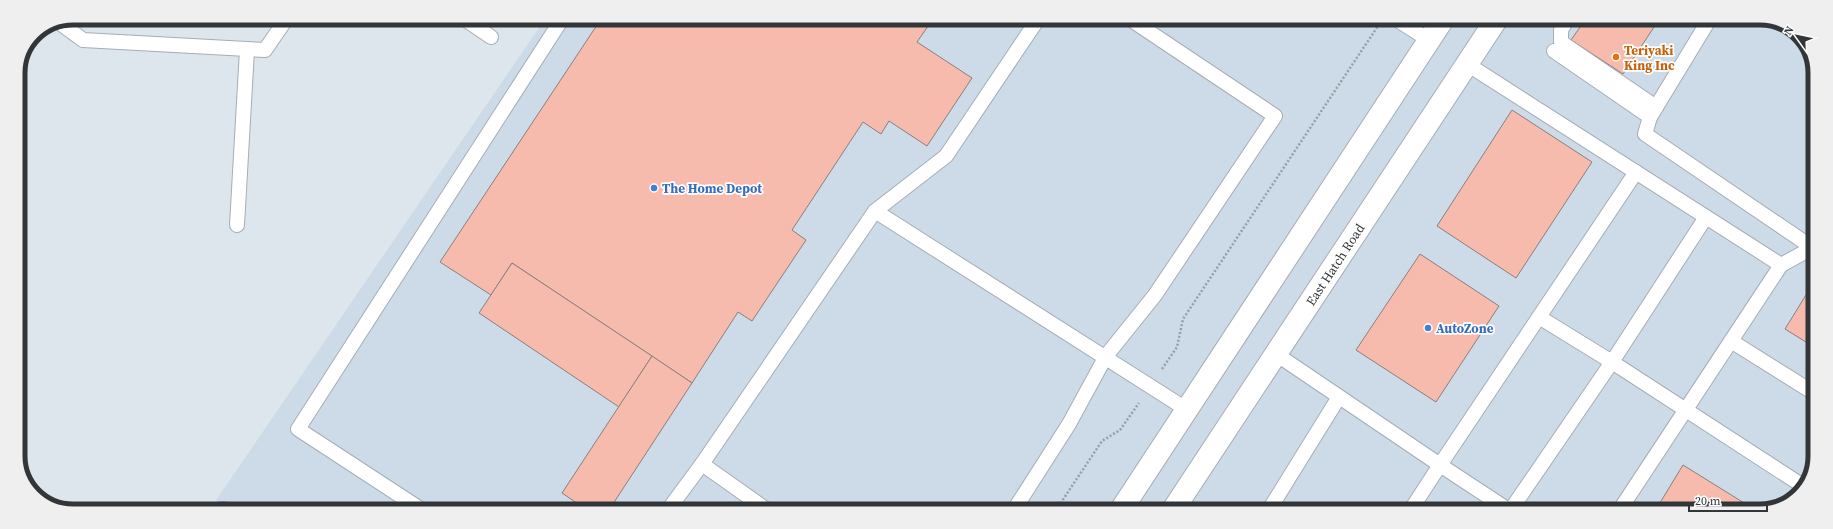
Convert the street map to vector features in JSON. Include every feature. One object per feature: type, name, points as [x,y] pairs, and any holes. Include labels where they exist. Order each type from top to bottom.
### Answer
[{"type":"main road","points":[[1125,504],[1440,25]]},
{"type":"main road","name":"East Hatch Road","points":[[1177,504],[1493,25]]},
{"type":"lane","points":[[64,26],[83,40],[265,50],[282,25]]},
{"type":"lane","points":[[473,25],[491,37]]},
{"type":"lane","points":[[413,504],[298,429],[558,25]]},
{"type":"lane","points":[[672,504],[702,464],[875,211],[946,156],[1034,25]]},
{"type":"lane","points":[[1018,504],[1070,424],[1106,356],[1155,295],[1275,116],[1139,25]]},
{"type":"lane","points":[[1405,25],[1429,40]]},
{"type":"lane","points":[[1564,25],[1561,30],[1561,42],[1653,112]]},
{"type":"lane","points":[[1706,25],[1653,112],[1645,134],[1808,245]]},
{"type":"lane","points":[[236,225],[247,50]]},
{"type":"lane","points":[[1554,51],[1653,112]]},
{"type":"lane","points":[[1467,64],[1781,265]]},
{"type":"lane","points":[[1415,504],[1636,172]]},
{"type":"lane","points":[[875,211],[1106,356],[1186,409]]},
{"type":"lane","points":[[1515,504],[1612,362],[1706,217]]},
{"type":"lane","points":[[1624,504],[1781,265],[1808,251]]},
{"type":"lane","points":[[1539,317],[1612,362],[1799,484]]},
{"type":"lane","points":[[1731,341],[1808,389]]},
{"type":"lane","points":[[1276,354],[1499,504]]},
{"type":"lane","points":[[1273,504],[1339,397]]},
{"type":"lane","points":[[702,464],[759,504]]},
{"type":"path","points":[[1060,504],[1102,441],[1120,430],[1124,425],[1177,347],[1183,319],[1378,25]]},
{"type":"shaded area","points":[[541,25],[1766,25],[1784,31],[1796,41],[1802,49],[1806,61],[1808,70],[1808,462],[1803,477],[1796,488],[1784,498],[1769,503],[213,504]]},
{"type":"building","name":"The Home Depot","points":[[597,25],[929,25],[917,42],[972,78],[927,146],[889,121],[881,134],[863,122],[792,230],[806,240],[752,321],[738,312],[692,383],[512,263],[491,295],[440,262]]},
{"type":"building","name":"Teriyaki King Inc","points":[[1582,25],[1651,25],[1654,27],[1623,74],[1571,40]]},
{"type":"building","points":[[1512,110],[1592,162],[1516,278],[1437,226]]},
{"type":"building","name":"AutoZone","points":[[1420,254],[1499,306],[1436,402],[1356,350]]},
{"type":"building","points":[[512,263],[652,356],[619,407],[479,313]]},
{"type":"building","points":[[1808,292],[1808,343],[1785,329]]},
{"type":"building","points":[[652,356],[692,383],[613,504],[578,504],[562,493]]},
{"type":"building","points":[[1683,465],[1746,504],[1659,504]]},
{"type":"place","name":"Teriyaki King Inc","points":[[1616,57]]},
{"type":"place","name":"The Home Depot","points":[[654,188]]},
{"type":"place","name":"AutoZone","points":[[1428,328]]}]
